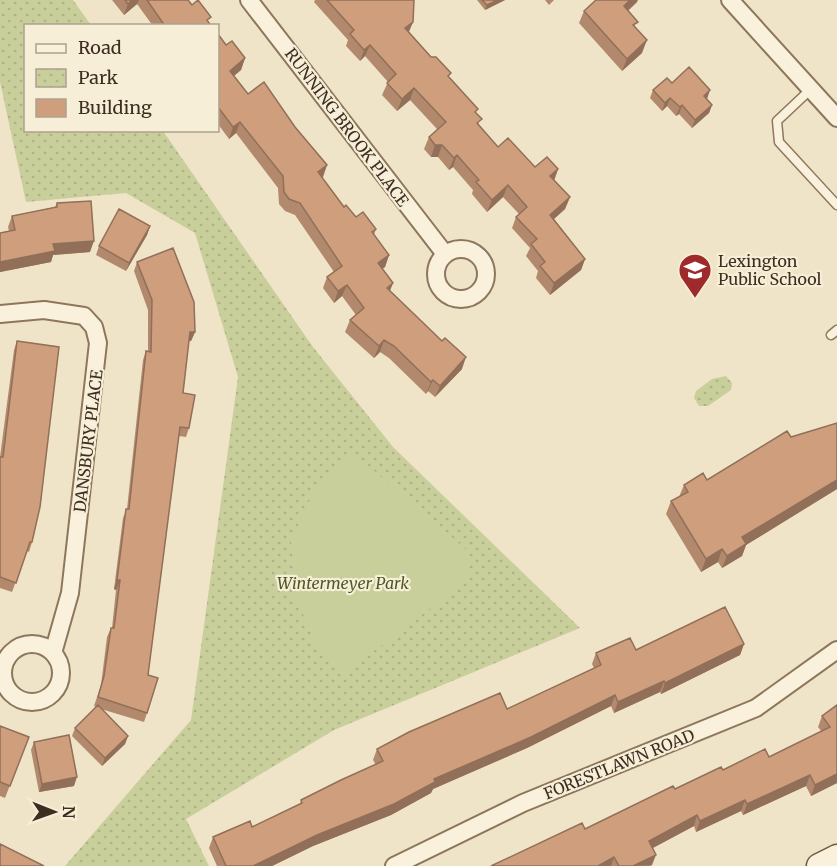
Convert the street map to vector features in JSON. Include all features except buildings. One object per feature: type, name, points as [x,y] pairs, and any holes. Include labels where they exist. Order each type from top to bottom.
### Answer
[{"type":"main road","points":[[819,866],[837,857]]},
{"type":"street","name":"RUNNING BROOK PLACE","points":[[249,0],[444,254]]},
{"type":"street","points":[[730,0],[837,118]]},
{"type":"street","name":"DANSBURY PLACE","points":[[0,314],[44,310],[84,316],[94,327],[98,343],[70,593],[52,653]]},
{"type":"street","name":"FORESTLAWN ROAD","points":[[394,866],[523,803],[756,708],[837,650]]},
{"type":"lane","points":[[811,89],[777,121],[779,142],[837,205]]},
{"type":"green space","name":"Wintermeyer Park","points":[[0,0],[73,0],[90,24],[24,24],[24,132],[164,132],[313,347],[393,447],[580,628],[334,730],[186,819],[209,866],[65,866],[191,720],[238,377],[195,233],[126,193],[26,202],[0,82]]},
{"type":"green space","points":[[726,376],[732,383],[731,390],[708,406],[699,406],[694,398],[696,391],[712,379]]},
{"type":"green space","points":[[350,450],[468,551],[468,580],[341,676],[314,640],[296,598],[291,541],[311,497]]},
{"type":"place","name":"Lexington Public School","points":[[695,299]]}]
